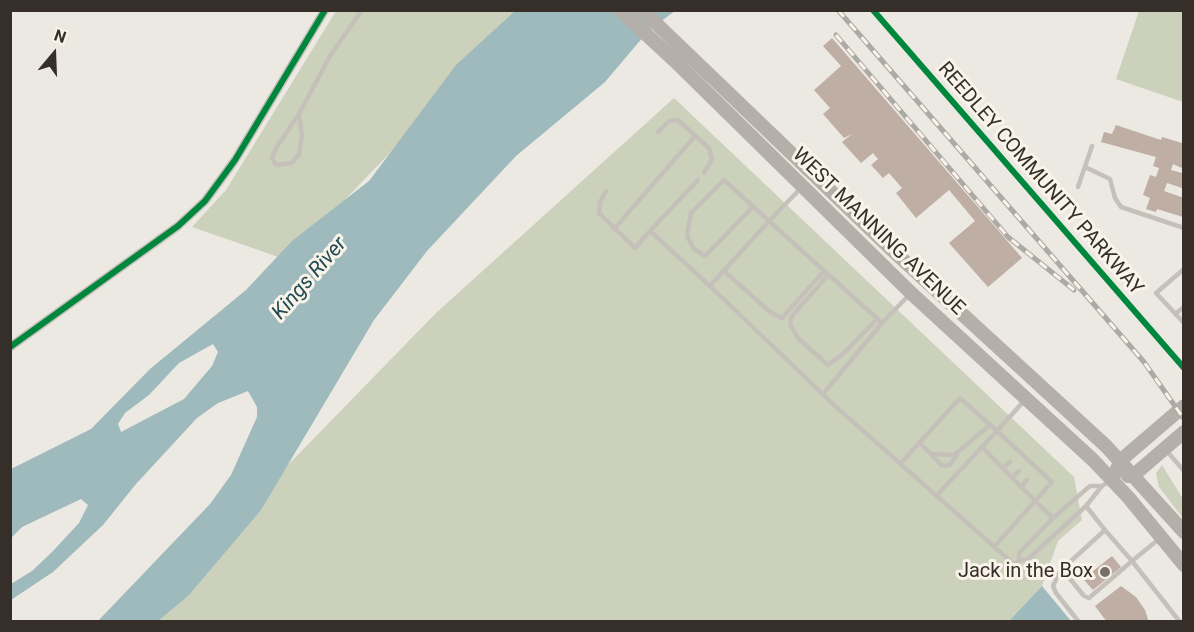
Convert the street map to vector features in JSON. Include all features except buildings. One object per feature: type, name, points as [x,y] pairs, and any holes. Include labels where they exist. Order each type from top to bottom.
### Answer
[{"type":"main road","name":"WEST MANNING AVENUE","points":[[620,10],[680,55],[1121,460],[1184,532]]},
{"type":"main road","name":"WEST MANNING AVENUE","points":[[642,10],[680,55],[802,187],[911,293],[1026,399],[1161,537],[1184,565]]},
{"type":"main road","points":[[1107,483],[1121,460],[1184,406]]},
{"type":"main road","points":[[1107,483],[1135,474],[1184,432]]},
{"type":"street","points":[[10,347],[192,215],[219,185],[325,10]]},
{"type":"lane","points":[[299,114],[302,136],[299,154],[292,164],[276,165],[273,154],[299,114],[330,56],[362,10]]},
{"type":"lane","points":[[658,132],[669,121],[678,120],[709,148],[712,159],[704,173]]},
{"type":"lane","points":[[614,229],[695,136]]},
{"type":"lane","points":[[1078,187],[1092,146]]},
{"type":"lane","points":[[1085,167],[1110,179],[1120,207],[1184,228]]},
{"type":"lane","points":[[606,191],[600,202],[599,213],[635,248],[698,180]]},
{"type":"lane","points":[[753,207],[705,256],[694,249],[687,236],[691,213],[724,180],[882,323]]},
{"type":"lane","points":[[710,286],[802,187]]},
{"type":"lane","points":[[650,231],[823,394],[1015,565],[1019,560],[1019,553],[1053,518],[1090,486],[1107,483]]},
{"type":"lane","points":[[1184,269],[1156,293],[1184,323]]},
{"type":"lane","points":[[723,270],[770,312],[782,318],[826,273]]},
{"type":"lane","points":[[826,273],[792,316],[790,324],[798,338],[828,365],[844,353],[877,319]]},
{"type":"lane","points":[[823,394],[882,323],[911,293]]},
{"type":"lane","points":[[1175,314],[1184,307]]},
{"type":"lane","points":[[901,463],[960,398],[1018,453],[1053,482],[995,546]]},
{"type":"lane","points":[[938,495],[1026,399]]},
{"type":"lane","points":[[919,442],[942,466],[950,465],[958,452],[990,425]]},
{"type":"lane","points":[[982,447],[1053,518]]},
{"type":"lane","points":[[1165,448],[1184,471]]},
{"type":"lane","points":[[931,454],[944,456],[958,452]]},
{"type":"lane","points":[[1003,468],[1010,462]]},
{"type":"lane","points":[[1012,478],[1019,471]]},
{"type":"lane","points":[[1021,487],[1027,480]]},
{"type":"lane","points":[[1019,560],[1028,559],[1086,506],[1107,483]]},
{"type":"lane","points":[[1086,506],[1180,621]]},
{"type":"lane","points":[[1079,621],[1054,590],[1054,581],[1062,569],[1105,530]]},
{"type":"lane","points":[[1062,569],[1084,596],[1089,598],[1161,537]]},
{"type":"green space","points":[[336,11],[526,11],[287,260],[192,227],[226,190]]},
{"type":"green space","points":[[1139,11],[1183,11],[1183,102],[1116,79]]},
{"type":"green space","points":[[674,98],[1074,477],[1082,520],[1058,541],[1042,586],[1009,621],[135,622],[436,313]]},
{"type":"green space","points":[[1162,465],[1183,499],[1183,518],[1159,487],[1156,473]]},
{"type":"water","name":"Kings River","points":[[515,11],[675,11],[649,30],[605,82],[516,156],[427,251],[374,320],[261,510],[189,595],[158,621],[98,621],[210,504],[231,475],[257,417],[257,407],[248,391],[218,403],[197,418],[136,484],[103,525],[53,572],[11,600],[11,584],[32,571],[53,551],[79,523],[88,505],[81,499],[22,527],[11,538],[11,469],[91,429],[150,369],[246,290],[292,241],[369,181],[456,65]],"holes":[[[213,344],[218,352],[212,366],[184,399],[121,432],[118,424],[125,413],[149,395],[179,363]]]},
{"type":"water","points":[[1042,586],[1071,621],[1009,621]]},
{"type":"railway","points":[[838,10],[1144,362],[1184,419]]},
{"type":"railway","points":[[836,35],[1008,237],[1074,290]]},
{"type":"cycle path","points":[[10,347],[178,226],[205,201],[235,160],[325,10]]},
{"type":"cycle path","name":"REEDLEY COMMUNITY PARKWAY","points":[[873,10],[1184,368]]},
{"type":"place","name":"Jack in the Box","points":[[1105,572]]}]
